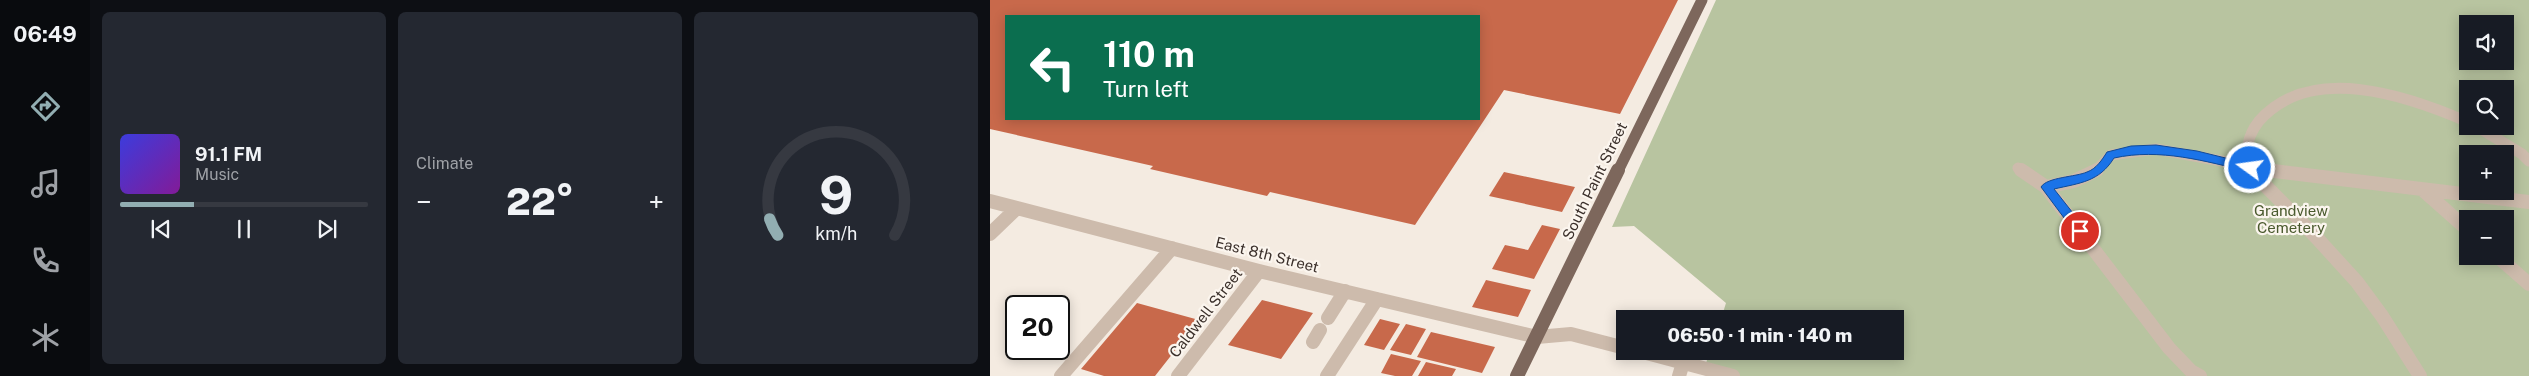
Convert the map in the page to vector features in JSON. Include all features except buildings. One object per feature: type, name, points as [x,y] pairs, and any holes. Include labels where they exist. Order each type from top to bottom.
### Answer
[{"type":"main road","name":"South Paint Street","points":[[1517,376],[1702,0]]},
{"type":"street","points":[[2420,376],[2358,283],[2273,192],[2250,171],[2246,146],[2255,126],[2269,111],[2284,100],[2312,91],[2347,88],[2389,93],[2415,100],[2459,118]]},
{"type":"street","points":[[2491,135],[2522,154],[2529,161]]},
{"type":"street","points":[[2046,187],[2091,176],[2104,165],[2111,155],[2131,150],[2156,149],[2197,155],[2250,168],[2424,191],[2476,194],[2529,202]]},
{"type":"street","points":[[2018,168],[2046,187],[2169,348],[2192,371],[2200,376]]},
{"type":"street","points":[[2424,191],[2459,222]]},
{"type":"street","name":"East 8th Street","points":[[990,201],[1259,271],[1537,337],[1571,334],[1616,346]]},
{"type":"street","points":[[990,234],[1017,208]]},
{"type":"street","points":[[1061,376],[1172,248]]},
{"type":"street","points":[[2507,265],[2529,284]]},
{"type":"street","name":"Caldwell Street","points":[[1178,376],[1259,271]]},
{"type":"street","points":[[1328,318],[1345,291]]},
{"type":"street","points":[[1327,376],[1377,299]]},
{"type":"street","points":[[1660,360],[1681,369],[1733,376]]},
{"type":"green space","name":"Grandview Cemetery","points":[[1716,0],[2529,0],[2529,376],[1733,376],[1704,369],[1707,360],[1904,360],[1904,310],[1724,310],[1726,303],[1634,226],[1612,227]]},
{"type":"route","points":[[2080,231],[2046,187],[2091,176],[2104,165],[2111,155],[2131,150],[2156,149],[2197,155],[2250,168]]}]
